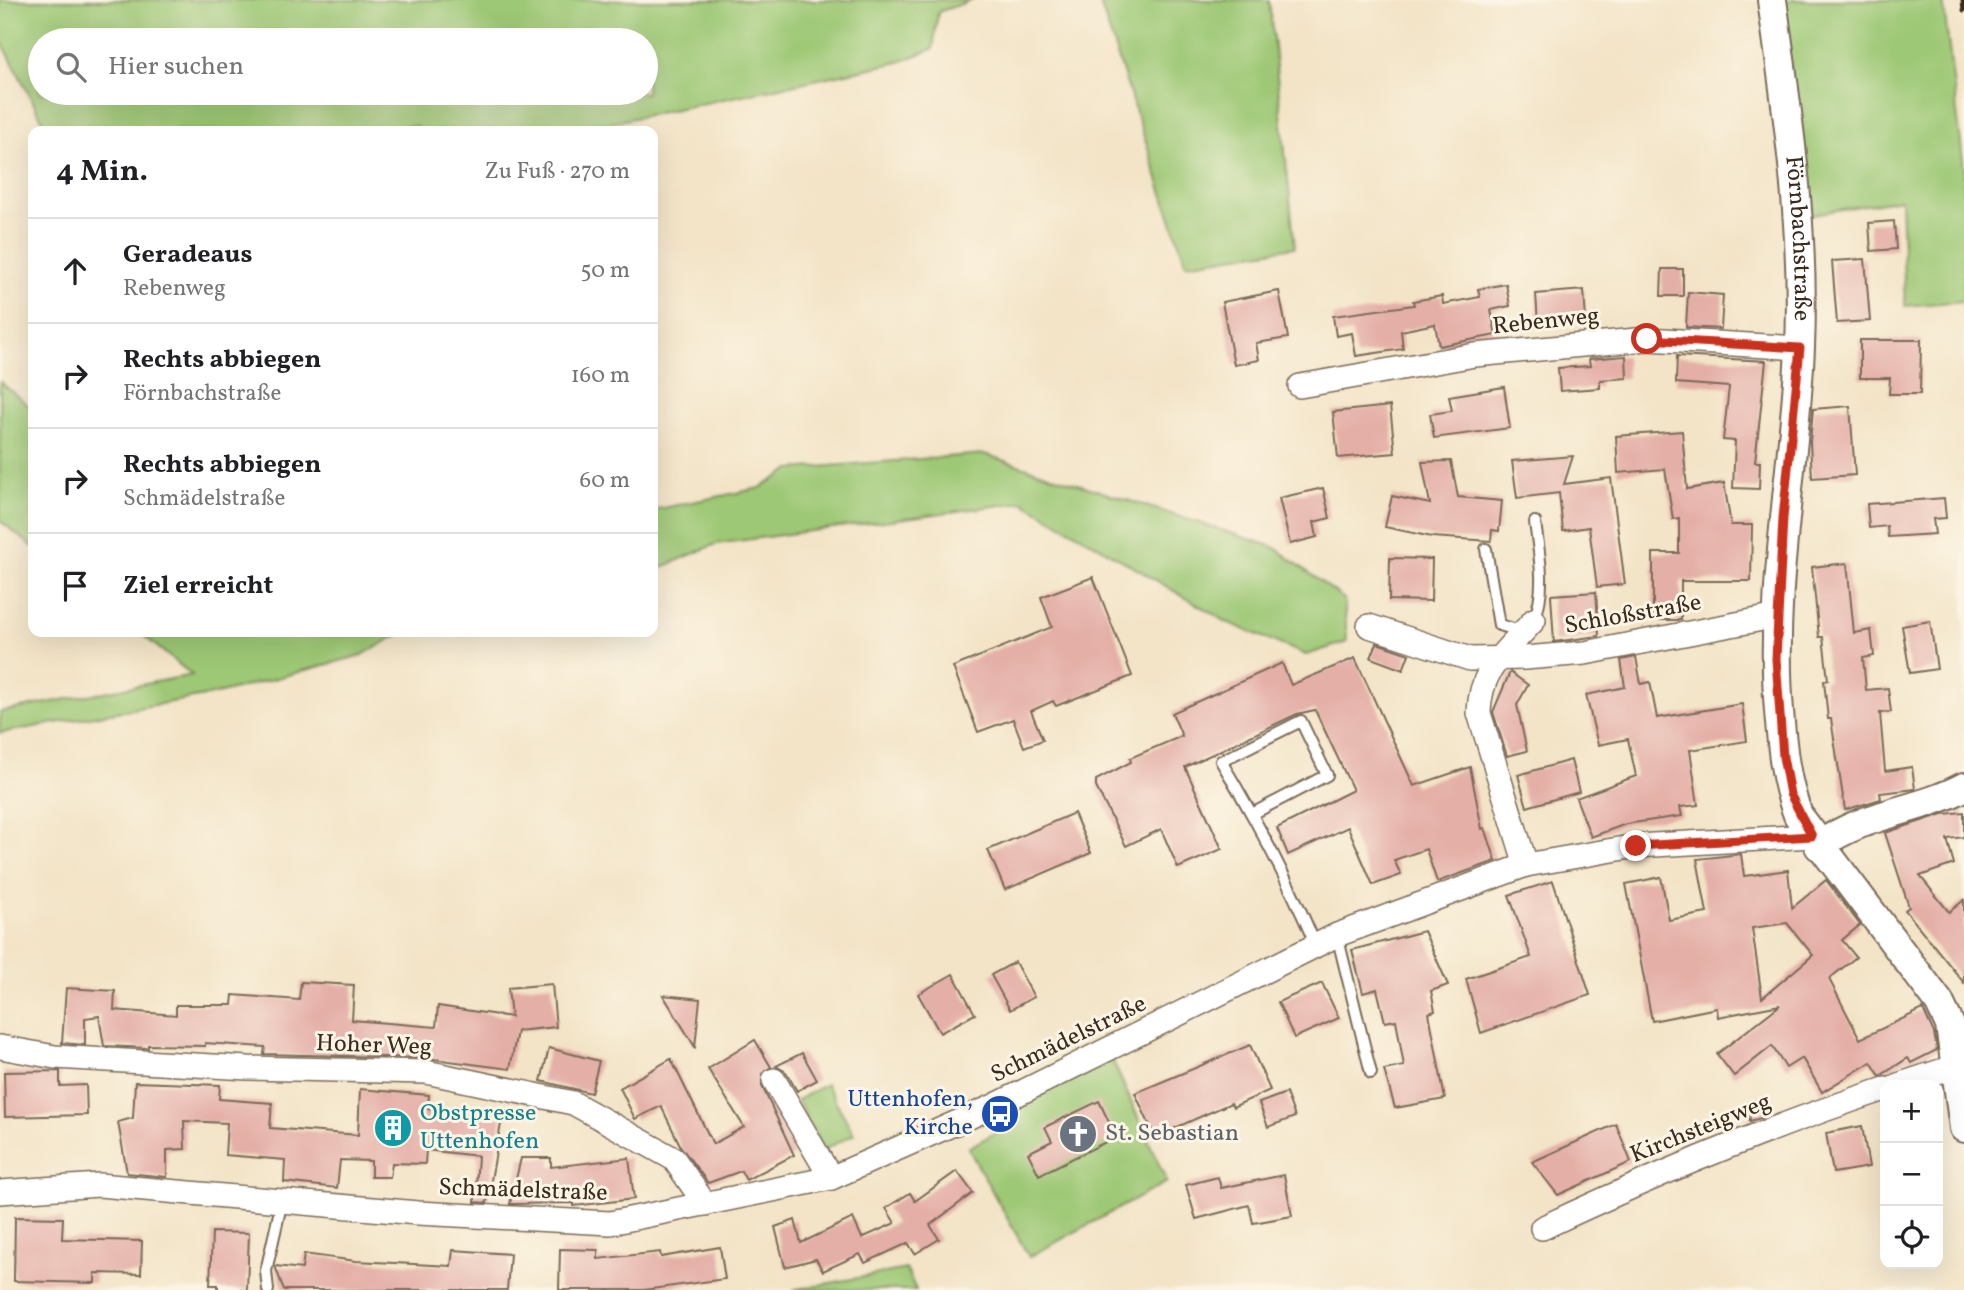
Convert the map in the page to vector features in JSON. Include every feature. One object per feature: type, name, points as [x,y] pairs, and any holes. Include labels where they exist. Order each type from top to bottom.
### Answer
[{"type":"street","name":"Förnbachstraße","points":[[1772,0],[1799,217],[1800,348],[1776,659],[1783,757],[1790,794],[1816,841],[1938,1002],[1950,1026],[1964,1128]]},
{"type":"street","name":"Rebenweg","points":[[1300,386],[1475,355],[1647,339],[1800,348]]},
{"type":"street","name":"Schloßstraße","points":[[1369,626],[1470,659],[1497,659],[1585,653],[1778,616]]},
{"type":"street","points":[[1526,865],[1479,713],[1482,681],[1497,659],[1529,626]]},
{"type":"street","points":[[1816,841],[1855,824],[1949,795],[1964,787]]},
{"type":"street","name":"Schmädelstraße","points":[[0,1192],[99,1185],[418,1213],[610,1223],[831,1178],[994,1106],[1338,936],[1526,865],[1636,846],[1816,841]]},
{"type":"street","name":"Hoher Weg","points":[[0,1047],[55,1058],[248,1068],[426,1072],[573,1103],[674,1158],[705,1204]]},
{"type":"street","points":[[1913,1080],[1956,1066]]},
{"type":"street","points":[[774,1080],[831,1178]]},
{"type":"street","name":"Kirchsteigweg","points":[[1542,1228],[1655,1174],[1790,1120],[1880,1092]]},
{"type":"lane","name":"Schloßstraße","points":[[1529,626],[1540,605],[1542,573],[1535,522]]},
{"type":"lane","points":[[1486,550],[1499,625],[1507,629],[1529,626]]},
{"type":"lane","points":[[1252,814],[1327,775],[1301,721],[1222,761],[1252,814],[1316,946]]},
{"type":"lane","points":[[1338,936],[1371,1073]]},
{"type":"lane","points":[[268,1290],[267,1271],[282,1201]]},
{"type":"green space","points":[[0,0],[973,0],[938,12],[933,49],[899,62],[596,126],[45,126],[35,105],[658,105],[658,28],[28,28],[28,92],[0,38]]},
{"type":"green space","points":[[1099,0],[1269,0],[1295,247],[1186,264]]},
{"type":"green space","points":[[1783,0],[1943,0],[1964,168],[1964,301],[1905,306],[1901,199],[1807,215]]},
{"type":"green space","points":[[0,382],[28,405],[28,543],[0,521]]},
{"type":"green space","points":[[984,454],[1274,547],[1344,599],[1347,642],[1306,655],[1227,622],[1023,502],[716,544],[658,569],[658,509],[760,488],[791,469]]},
{"type":"green space","points":[[145,637],[394,637],[362,655],[221,693],[0,733],[0,712],[192,675]]},
{"type":"green space","points":[[1110,1055],[1167,1182],[1029,1257],[968,1148],[1000,1130],[1006,1105]]},
{"type":"green space","points":[[826,1084],[854,1134],[824,1150],[797,1100]]},
{"type":"green space","points":[[906,1269],[916,1290],[792,1290]]},
{"type":"building","points":[[1894,221],[1896,249],[1871,251],[1869,223]]},
{"type":"building","points":[[1865,259],[1870,321],[1837,323],[1832,261]]},
{"type":"building","points":[[1662,269],[1683,269],[1683,296],[1661,296]]},
{"type":"building","points":[[1506,284],[1510,306],[1491,310],[1496,335],[1439,346],[1435,324],[1401,331],[1403,349],[1356,356],[1352,333],[1336,336],[1333,316],[1414,305],[1413,301],[1442,296],[1443,304],[1480,297],[1478,289]]},
{"type":"building","points":[[1584,290],[1586,321],[1538,324],[1536,294]]},
{"type":"building","points":[[1279,291],[1288,338],[1256,343],[1259,360],[1234,365],[1222,302]]},
{"type":"building","points":[[1688,292],[1723,295],[1721,329],[1686,327]]},
{"type":"building","points":[[1860,340],[1921,340],[1920,394],[1889,394],[1890,378],[1860,378]]},
{"type":"building","points":[[1626,356],[1627,378],[1600,380],[1600,388],[1560,391],[1558,368],[1590,366],[1589,359]]},
{"type":"building","points":[[1677,356],[1766,361],[1755,462],[1760,462],[1759,489],[1733,488],[1735,441],[1723,440],[1729,387],[1676,383]]},
{"type":"building","points":[[1504,387],[1510,428],[1434,438],[1430,414],[1452,411],[1449,396]]},
{"type":"building","points":[[1390,406],[1395,453],[1338,458],[1333,412]]},
{"type":"building","points":[[1850,406],[1855,475],[1812,478],[1810,442],[1813,409]]},
{"type":"building","points":[[1682,431],[1687,489],[1724,483],[1731,525],[1752,525],[1751,581],[1681,581],[1681,620],[1653,620],[1653,553],[1679,553],[1679,518],[1673,519],[1665,469],[1618,473],[1616,436]]},
{"type":"building","points":[[1573,456],[1564,484],[1611,478],[1625,584],[1597,587],[1589,527],[1563,531],[1559,493],[1517,498],[1512,461]]},
{"type":"building","points":[[1451,461],[1458,497],[1502,501],[1499,531],[1492,530],[1491,541],[1432,537],[1385,527],[1392,496],[1430,504],[1422,462]]},
{"type":"building","points":[[1323,488],[1330,518],[1314,522],[1317,537],[1290,544],[1279,498]]},
{"type":"building","points":[[1944,498],[1946,518],[1933,519],[1935,534],[1888,537],[1887,526],[1869,528],[1867,504]]},
{"type":"building","points":[[1390,558],[1432,559],[1431,601],[1389,600]]},
{"type":"building","points":[[1847,563],[1854,633],[1871,630],[1874,656],[1863,658],[1866,690],[1888,688],[1891,712],[1880,713],[1885,771],[1912,767],[1915,789],[1880,793],[1881,799],[1845,810],[1831,719],[1828,719],[1824,681],[1828,680],[1823,637],[1819,637],[1812,567]]},
{"type":"building","points":[[1093,577],[1132,676],[1056,706],[1053,701],[1031,711],[1043,740],[1024,747],[1013,719],[978,732],[953,667],[1052,627],[1041,597]]},
{"type":"building","points":[[1596,592],[1599,636],[1554,642],[1551,595]]},
{"type":"building","points":[[1930,621],[1937,669],[1910,673],[1902,626]]},
{"type":"building","points":[[1377,643],[1409,654],[1403,670],[1371,658]]},
{"type":"building","points":[[1636,657],[1641,684],[1650,682],[1657,718],[1742,704],[1747,741],[1690,750],[1698,805],[1680,807],[1682,816],[1626,824],[1591,837],[1576,798],[1636,776],[1628,739],[1598,745],[1586,695],[1625,687],[1621,660]]},
{"type":"building","points":[[1355,658],[1414,786],[1470,767],[1482,829],[1485,828],[1496,861],[1437,882],[1426,849],[1394,860],[1401,875],[1373,885],[1348,827],[1288,855],[1277,828],[1353,790],[1315,710],[1297,714],[1185,767],[1222,849],[1178,868],[1161,829],[1126,846],[1096,787],[1096,780],[1131,762],[1130,758],[1182,736],[1172,713],[1282,663],[1291,685]]},
{"type":"building","points":[[1510,672],[1528,685],[1517,705],[1527,751],[1507,756],[1493,712]]},
{"type":"building","points":[[1571,760],[1579,792],[1527,807],[1518,775]]},
{"type":"building","points":[[1964,812],[1964,837],[1947,839],[1954,864],[1920,876],[1949,912],[1964,900],[1964,983],[1905,910],[1909,907],[1885,833],[1943,814]]},
{"type":"building","points":[[1074,813],[1091,853],[1005,890],[988,850]]},
{"type":"building","points":[[1741,854],[1744,876],[1788,870],[1792,908],[1826,880],[1860,925],[1842,940],[1856,957],[1829,979],[1860,1039],[1923,1009],[1934,1033],[1937,1050],[1911,1063],[1908,1058],[1880,1076],[1871,1062],[1822,1092],[1802,1058],[1786,1068],[1772,1046],[1734,1076],[1717,1054],[1780,1005],[1718,1017],[1717,1008],[1652,1021],[1626,884],[1661,877],[1669,920],[1707,913],[1697,859]],"holes":[[[1787,923],[1813,955],[1762,998],[1752,928]]]},
{"type":"building","points":[[1553,881],[1590,995],[1481,1033],[1466,979],[1531,957],[1509,895]]},
{"type":"building","points":[[1424,931],[1448,985],[1431,991],[1435,1011],[1429,1013],[1445,1099],[1395,1108],[1384,1070],[1404,1066],[1396,1020],[1385,1022],[1377,989],[1363,993],[1352,950]]},
{"type":"building","points":[[1015,962],[1034,997],[1010,1010],[991,975]]},
{"type":"building","points":[[953,974],[975,1014],[940,1033],[918,994]]},
{"type":"building","points":[[301,982],[354,985],[352,1020],[436,1027],[438,1006],[511,1017],[508,988],[552,984],[556,1027],[517,1031],[510,1069],[426,1058],[264,1054],[265,1047],[205,1043],[205,1046],[148,1045],[148,1048],[104,1046],[99,1016],[85,1018],[85,1045],[62,1043],[66,988],[115,991],[114,1010],[176,1015],[176,1005],[232,1005],[233,995],[299,1000]]},
{"type":"building","points":[[1322,983],[1339,1018],[1294,1038],[1278,1002]]},
{"type":"building","points":[[663,995],[700,999],[695,1047]]},
{"type":"building","points":[[755,1040],[771,1067],[762,1074],[762,1086],[794,1155],[746,1180],[741,1171],[708,1183],[681,1147],[661,1106],[635,1119],[620,1088],[671,1059],[713,1144],[744,1127],[708,1069]]},
{"type":"building","points":[[1250,1045],[1270,1090],[1233,1107],[1231,1103],[1155,1137],[1135,1093]]},
{"type":"building","points":[[549,1048],[599,1061],[591,1093],[541,1081]]},
{"type":"building","points":[[802,1053],[817,1080],[797,1091],[786,1072],[776,1066]]},
{"type":"building","points":[[60,1071],[60,1086],[86,1085],[87,1115],[5,1117],[4,1072]]},
{"type":"building","points":[[135,1082],[220,1085],[219,1099],[272,1103],[270,1128],[358,1135],[360,1089],[429,1095],[428,1109],[502,1118],[487,1203],[475,1202],[478,1156],[426,1150],[425,1164],[392,1163],[390,1177],[371,1177],[371,1161],[340,1160],[337,1188],[284,1182],[285,1160],[225,1155],[227,1123],[184,1121],[185,1149],[167,1150],[167,1177],[127,1173],[118,1122],[133,1118]]},
{"type":"building","points":[[1286,1093],[1295,1117],[1268,1127],[1259,1103]]},
{"type":"building","points":[[1766,1099],[1768,1116],[1750,1121],[1748,1102]]},
{"type":"building","points":[[1099,1101],[1116,1137],[1039,1175],[1028,1153],[1052,1141],[1045,1127]]},
{"type":"building","points":[[1616,1124],[1631,1162],[1558,1195],[1532,1162]]},
{"type":"building","points":[[1862,1126],[1869,1167],[1833,1173],[1826,1133]]},
{"type":"building","points":[[521,1158],[551,1158],[551,1167],[629,1158],[634,1199],[574,1206],[574,1203],[510,1204]]},
{"type":"building","points":[[957,1171],[973,1193],[930,1225],[939,1239],[915,1254],[908,1243],[865,1263],[860,1254],[823,1271],[816,1259],[785,1267],[775,1227],[795,1220],[801,1243],[853,1218],[862,1238],[895,1223],[886,1208],[910,1193],[915,1201]]},
{"type":"building","points":[[1284,1175],[1292,1216],[1253,1223],[1249,1205],[1196,1219],[1186,1185],[1218,1177],[1221,1188]]},
{"type":"building","points":[[15,1217],[63,1218],[62,1239],[142,1241],[141,1274],[95,1273],[95,1283],[14,1281]]},
{"type":"building","points":[[212,1232],[249,1233],[247,1290],[218,1290],[218,1285],[210,1285]]},
{"type":"building","points":[[720,1247],[725,1279],[644,1290],[559,1290],[560,1249],[598,1250],[598,1259],[660,1252],[661,1257]]},
{"type":"building","points":[[453,1250],[510,1254],[507,1290],[284,1290],[275,1266],[302,1269],[304,1254],[356,1261],[451,1266]]},
{"type":"railway","points":[[1963,0],[1964,10]]},
{"type":"place","name":"Uttenhofen, Kirche","points":[[1000,1114]]},
{"type":"place","name":"Obstpresse Uttenhofen","points":[[393,1128]]},
{"type":"place","name":"St. Sebastian","points":[[1078,1134]]},
{"type":"route","points":[[1636,846],[1812,836],[1798,815],[1790,794],[1783,757],[1776,681],[1783,518],[1800,348],[1733,341],[1647,339]]}]
